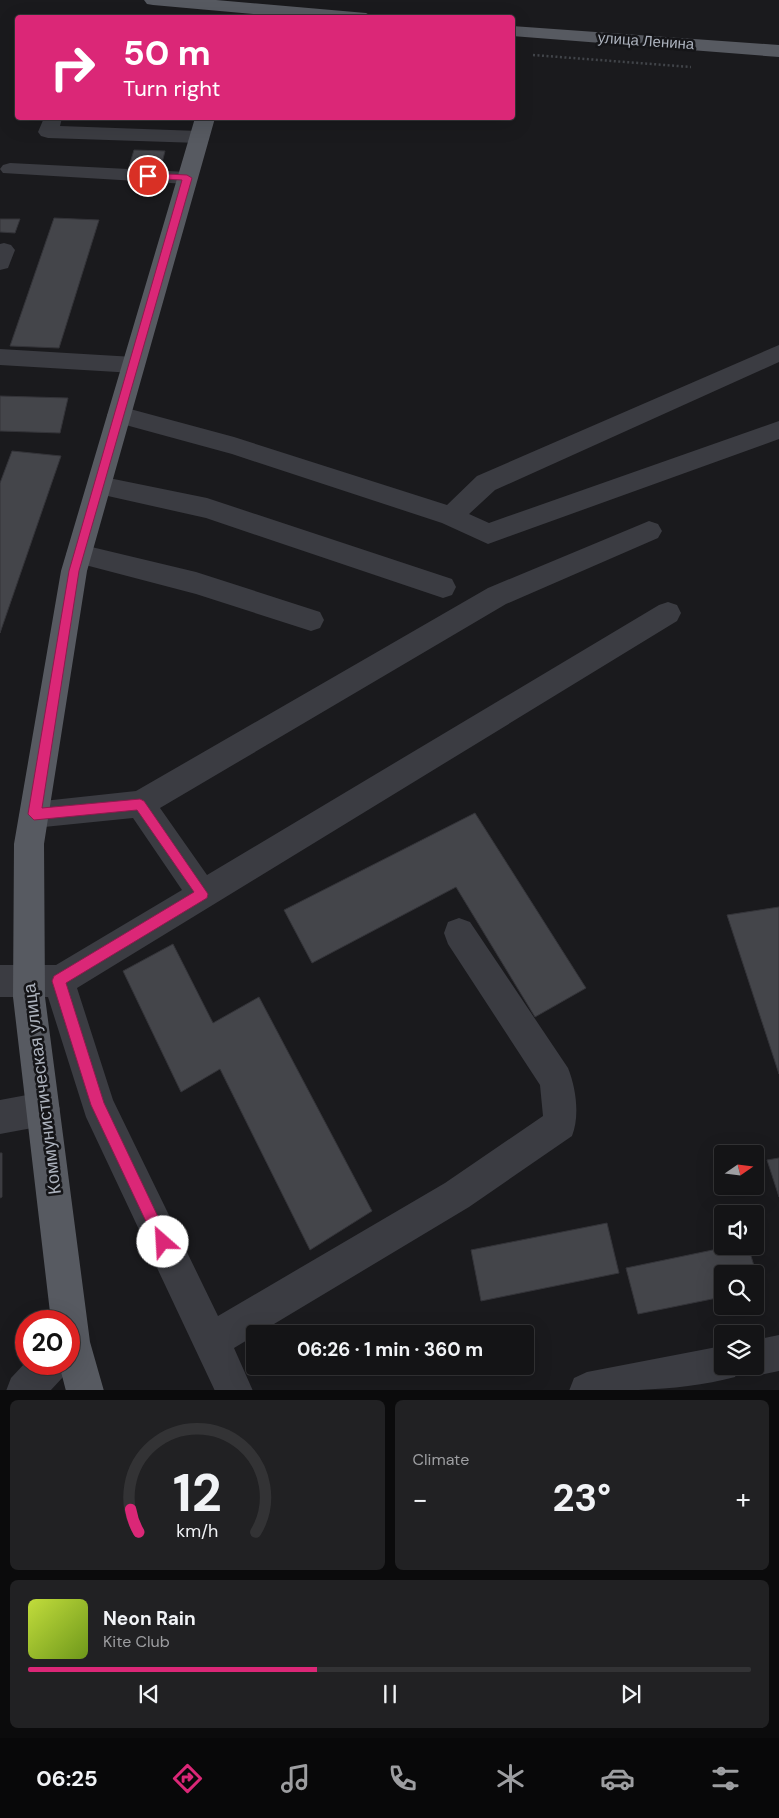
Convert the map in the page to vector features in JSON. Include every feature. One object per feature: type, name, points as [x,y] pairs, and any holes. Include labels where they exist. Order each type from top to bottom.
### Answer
[{"type":"main road","points":[[153,0],[328,15]]},
{"type":"main road","name":"улица Ленина","points":[[515,30],[779,51]]},
{"type":"main road","name":"Коммунистическая улица","points":[[61,1310],[43,1109],[29,997],[29,844],[74,571],[202,127]]},
{"type":"main road","name":"Коммунистическая улица","points":[[77,1375],[85,1390]]},
{"type":"street","points":[[52,120],[48,132],[202,127]]},
{"type":"street","points":[[10,169],[187,178]]},
{"type":"street","points":[[451,516],[486,483],[779,354]]},
{"type":"street","points":[[0,357],[134,365]]},
{"type":"street","points":[[119,415],[234,446],[451,516],[488,534],[779,430]]},
{"type":"street","points":[[99,485],[207,508],[443,587]]},
{"type":"street","points":[[34,814],[140,804],[497,596],[649,531]]},
{"type":"street","points":[[79,554],[196,583],[311,620]]},
{"type":"street","points":[[235,1390],[98,1105],[29,980],[202,894],[668,613]]},
{"type":"street","points":[[140,804],[202,894]]},
{"type":"street","points":[[211,1341],[457,1195],[560,1124],[556,1080],[459,932]]},
{"type":"street","points":[[0,1117],[43,1109]]},
{"type":"street","points":[[764,1356],[779,1353]]},
{"type":"street","points":[[587,1390],[714,1366]]},
{"type":"street","points":[[24,1390],[39,1375]]},
{"type":"building","points":[[134,150],[165,151],[160,171],[128,170]]},
{"type":"building","points":[[54,218],[99,220],[59,348],[10,346]]},
{"type":"building","points":[[0,219],[20,219],[15,233],[0,232]]},
{"type":"building","points":[[0,396],[68,398],[60,433],[0,431]]},
{"type":"building","points":[[12,451],[61,456],[0,633],[0,483]]},
{"type":"building","points":[[475,813],[586,988],[535,1017],[456,887],[312,963],[284,910]]},
{"type":"building","points":[[779,907],[779,1074],[727,915]]},
{"type":"building","points":[[173,944],[213,1023],[259,997],[372,1211],[310,1250],[220,1069],[181,1092],[123,971]]},
{"type":"building","points":[[0,1153],[2,1153],[2,1197],[0,1198]]},
{"type":"building","points":[[779,1158],[779,1197],[767,1160]]},
{"type":"building","points":[[607,1223],[619,1273],[481,1301],[471,1250]]},
{"type":"building","points":[[714,1250],[714,1255],[751,1255],[754,1265],[714,1265],[714,1299],[638,1314],[626,1268]]},
{"type":"route","points":[[148,176],[187,178],[74,571],[34,814],[140,804],[202,894],[59,981],[98,1105],[163,1242]]}]
